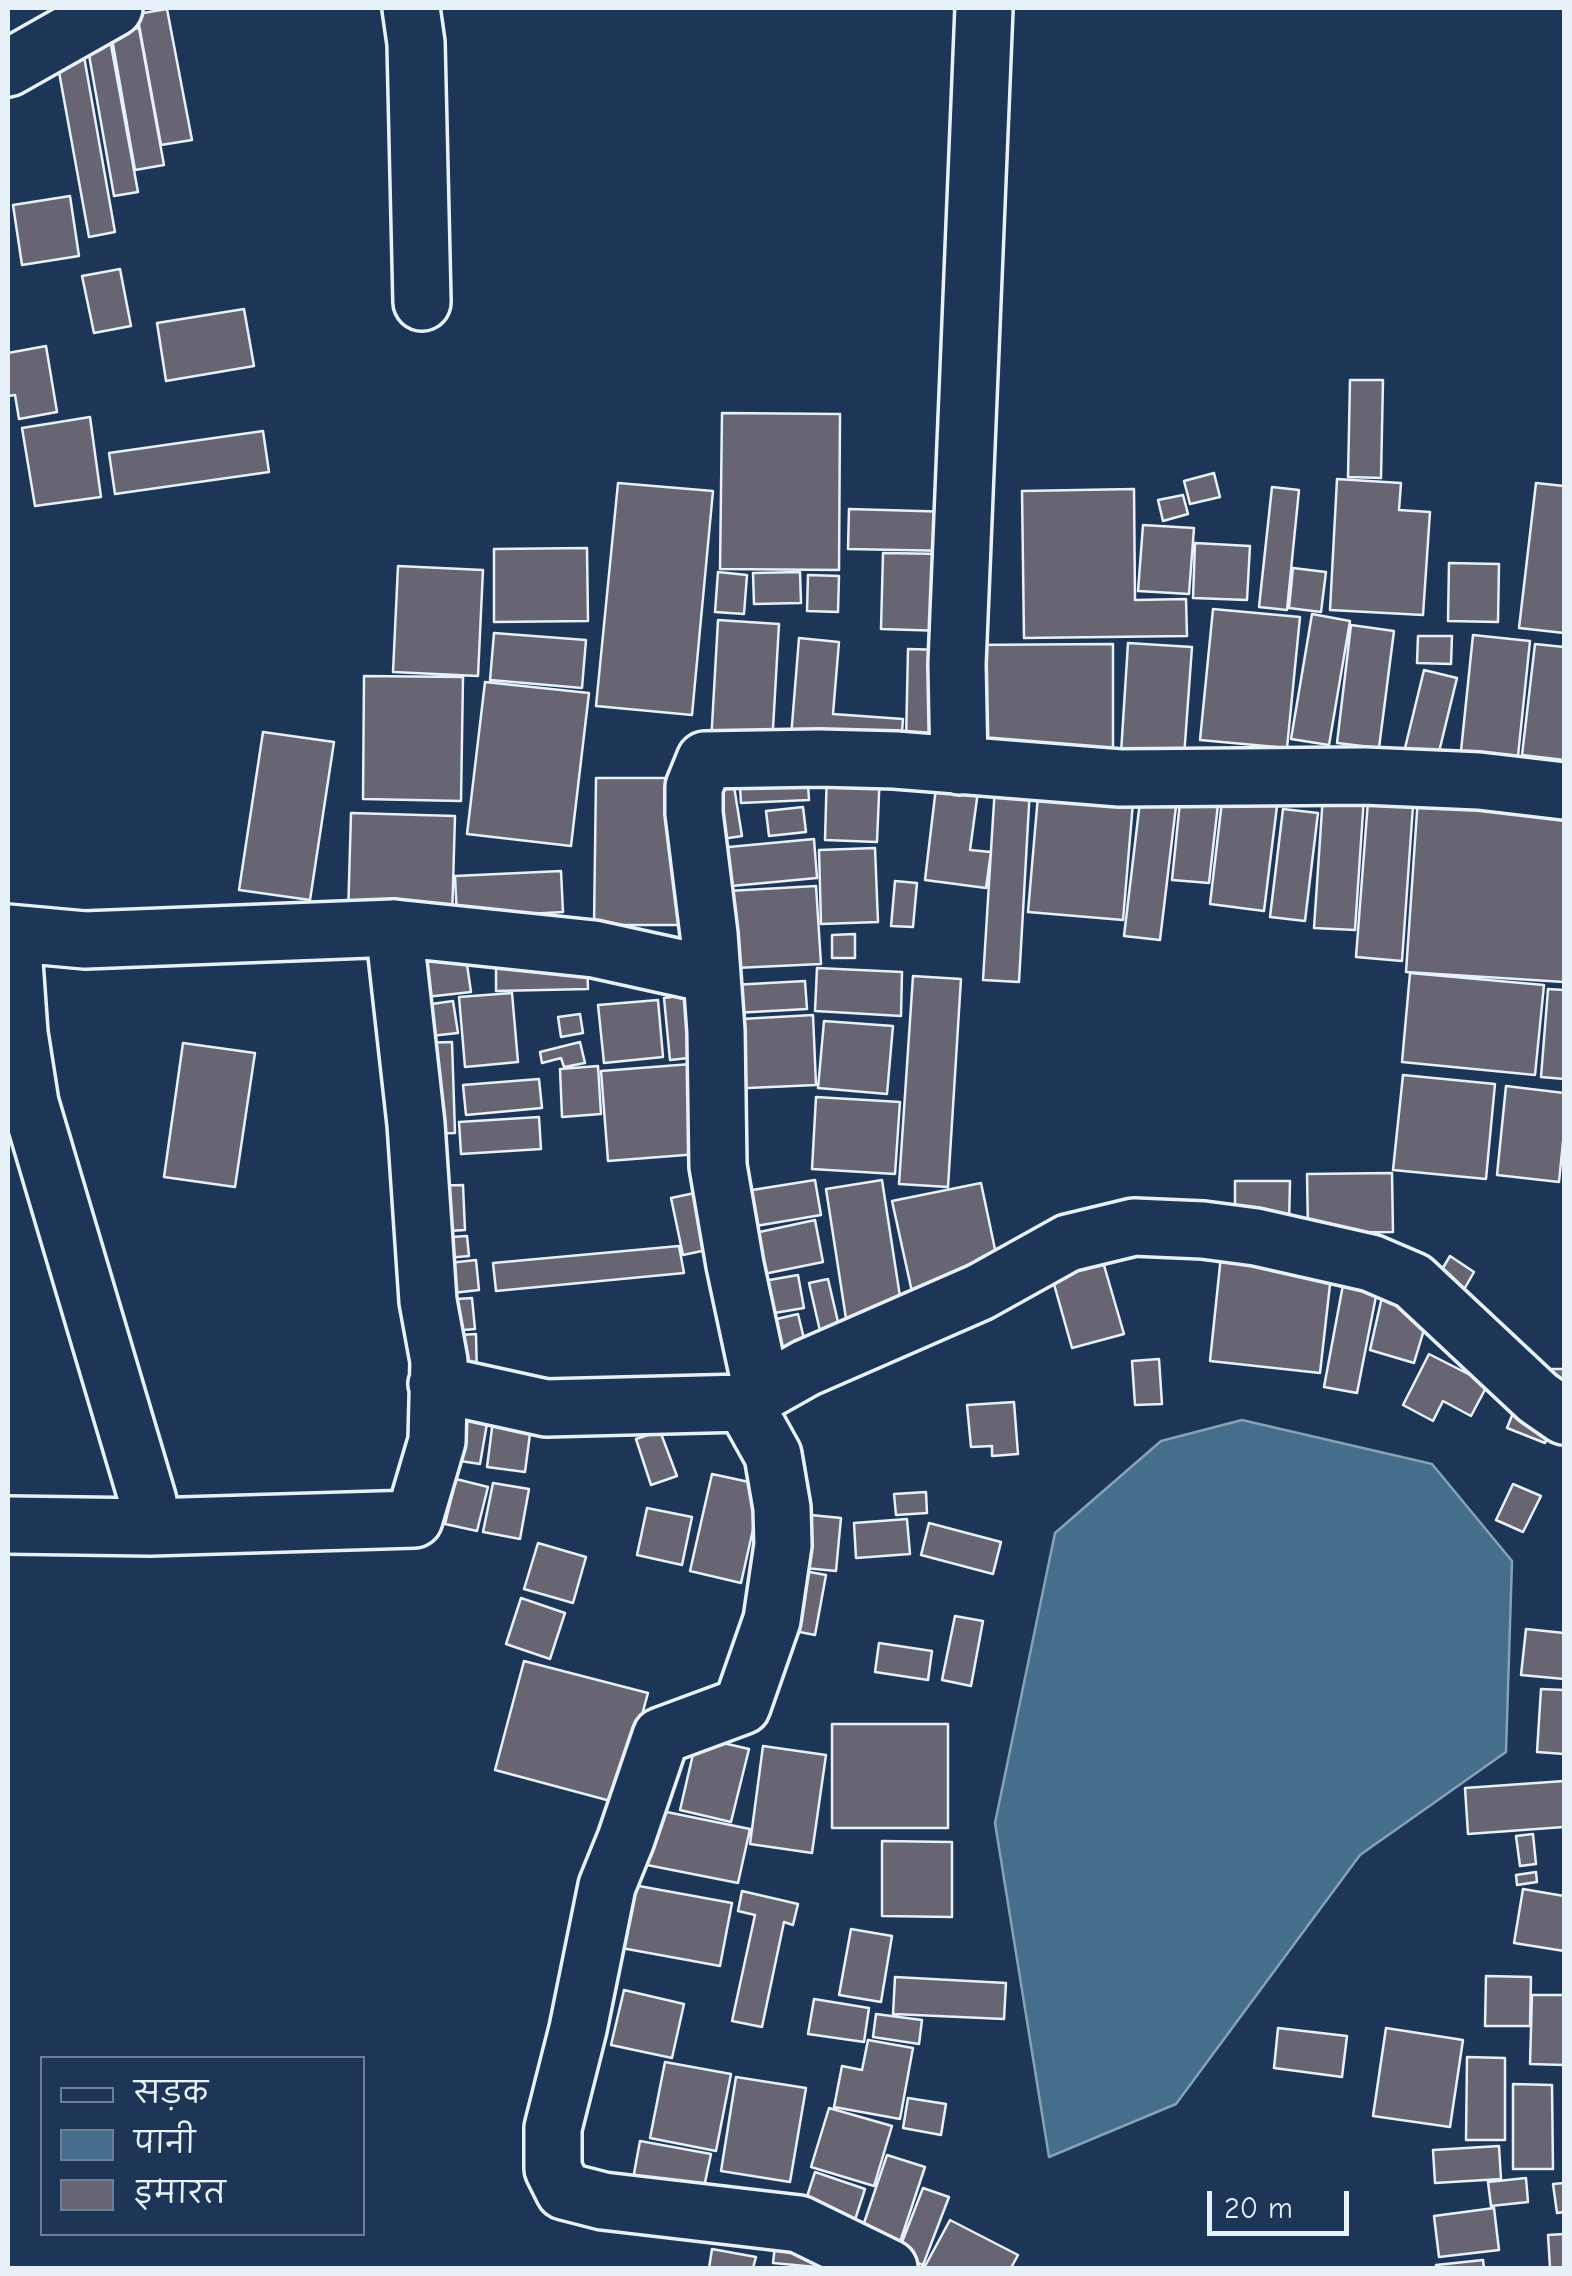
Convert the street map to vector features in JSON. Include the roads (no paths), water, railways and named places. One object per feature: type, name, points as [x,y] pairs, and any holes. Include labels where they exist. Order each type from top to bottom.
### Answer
[{"type":"street","points":[[411,8],[416,43],[422,302]]},
{"type":"street","points":[[959,766],[957,664],[984,8]]},
{"type":"street","points":[[8,68],[96,10]]},
{"type":"street","points":[[744,1403],[761,1387],[718,1166],[716,1032],[694,813],[694,786],[705,760],[819,758],[1120,778],[1402,777],[1564,790]]},
{"type":"street","points":[[148,1502],[30,1103],[10,934],[86,940],[394,928],[594,950],[712,974]]},
{"type":"street","points":[[8,1525],[150,1527],[414,1520],[436,1441],[439,1361],[428,1301],[416,1124],[394,928]]},
{"type":"street","points":[[437,1384],[546,1408],[744,1403],[806,1368],[980,1292],[1068,1242],[1134,1226],[1256,1237],[1372,1263],[1413,1281],[1538,1398],[1564,1416]]},
{"type":"street","points":[[744,1403],[773,1455],[782,1508],[783,1544],[772,1620],[742,1706],[661,1736],[607,1886],[553,2128],[552,2169],[564,2191],[603,2201],[799,2224],[888,2268]]},
{"type":"water","points":[[1242,1420],[1432,1464],[1512,1561],[1506,1752],[1360,1855],[1176,2104],[1049,2157],[995,1823],[1055,1533],[1161,1441]]}]
